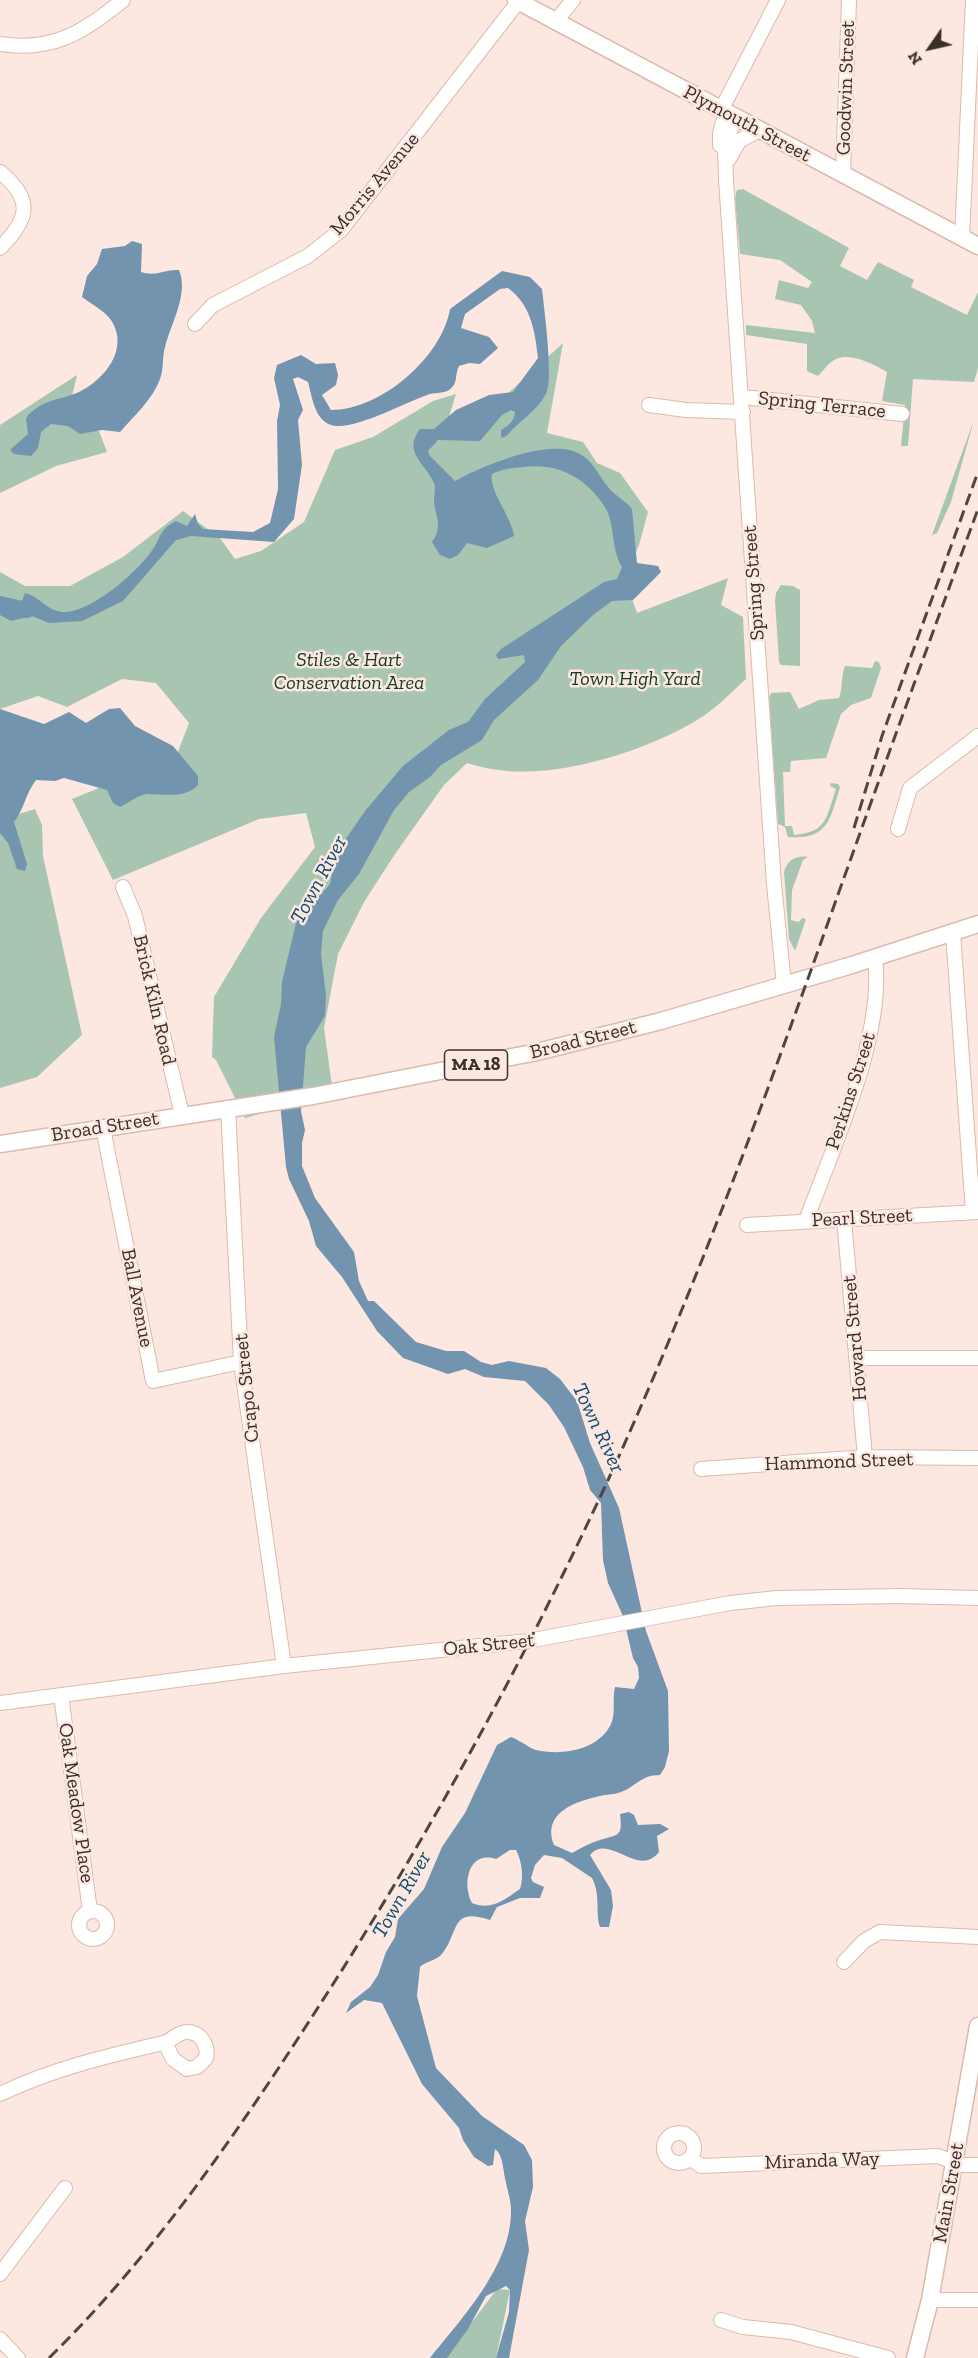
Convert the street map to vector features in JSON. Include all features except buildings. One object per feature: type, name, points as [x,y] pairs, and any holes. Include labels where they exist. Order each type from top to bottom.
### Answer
[{"type":"main road","name":"Plymouth Street","points":[[526,3],[555,22],[978,246]]},
{"type":"main road","name":"Broad Street","points":[[0,1144],[313,1095],[558,1047],[661,1022],[875,958],[978,924]]},
{"type":"main road","name":"Main Street","points":[[915,2358],[930,2300],[978,2026]]},
{"type":"street","points":[[1,44],[26,46],[64,39],[87,28],[123,0]]},
{"type":"street","points":[[555,22],[573,0]]},
{"type":"street","name":"Spring Street","points":[[778,0],[727,113],[726,175],[743,397],[774,884],[784,985]]},
{"type":"street","name":"Goodwin Street","points":[[843,175],[849,0]]},
{"type":"street","points":[[962,238],[973,0]]},
{"type":"street","name":"Morris Avenue","points":[[195,324],[213,306],[308,256],[340,230],[526,3]]},
{"type":"street","points":[[726,175],[735,145],[759,130]]},
{"type":"street","points":[[0,172],[18,188],[24,201],[20,224],[0,248]]},
{"type":"street","name":"Spring Terrace","points":[[743,397],[902,414]]},
{"type":"street","points":[[649,405],[743,412]]},
{"type":"street","points":[[898,829],[910,788],[978,736]]},
{"type":"street","name":"Brick Kiln Road","points":[[123,887],[135,916],[182,1115]]},
{"type":"street","points":[[953,933],[976,1212]]},
{"type":"street","name":"Perkins Street","points":[[807,1221],[867,1047],[874,1016],[875,958]]},
{"type":"street","name":"Crapo Street","points":[[228,1108],[241,1362],[284,1666]]},
{"type":"street","name":"Ball Avenue","points":[[103,1128],[153,1381],[241,1362]]},
{"type":"street","name":"Pearl Street","points":[[747,1225],[976,1212]]},
{"type":"street","name":"Howard Street","points":[[844,1219],[866,1457]]},
{"type":"street","points":[[857,1358],[978,1358]]},
{"type":"street","name":"Hammond Street","points":[[701,1469],[866,1457],[978,1458]]},
{"type":"street","name":"Oak Street","points":[[0,1704],[284,1666],[528,1641],[648,1618],[777,1598],[901,1596],[978,1598]]},
{"type":"street","name":"Oak Meadow Place","points":[[61,1695],[90,1911]]},
{"type":"street","points":[[844,1962],[864,1941],[880,1932],[978,1937]]},
{"type":"street","points":[[0,2094],[56,2071],[133,2048],[165,2043]]},
{"type":"street","name":"Miranda Way","points":[[691,2159],[701,2166],[938,2156],[954,2163],[978,2165]]},
{"type":"street","points":[[0,2274],[65,2188]]},
{"type":"street","points":[[930,2300],[978,2300]]},
{"type":"street","points":[[721,2320],[743,2327],[801,2334],[888,2358]]},
{"type":"street","points":[[0,2339],[18,2358]]},
{"type":"green space","points":[[743,189],[849,248],[840,266],[867,280],[878,262],[914,280],[911,287],[967,315],[978,292],[978,368],[974,382],[913,379],[908,446],[901,446],[905,405],[882,401],[887,372],[863,360],[842,357],[831,362],[818,376],[807,371],[807,344],[746,335],[746,325],[815,333],[812,321],[801,305],[775,299],[779,280],[808,288],[812,282],[780,260],[740,254],[735,198],[737,190]]},
{"type":"green space","name":"Stiles & Hart Conservation Area","points":[[563,343],[547,433],[583,442],[597,463],[620,473],[648,512],[639,545],[625,578],[637,613],[728,578],[721,605],[743,617],[746,679],[705,715],[684,727],[660,739],[606,759],[578,766],[523,772],[491,769],[467,763],[444,785],[395,854],[364,902],[338,954],[324,1028],[333,1093],[245,1118],[216,1060],[212,1057],[214,997],[261,918],[315,847],[306,813],[259,819],[113,880],[72,799],[126,777],[172,767],[189,723],[156,683],[122,679],[67,707],[38,696],[0,709],[0,572],[25,586],[70,586],[123,557],[183,511],[220,538],[235,559],[261,551],[304,522],[335,450],[373,437],[433,401],[456,394],[449,417],[491,409]]},
{"type":"green space","points":[[77,375],[66,422],[99,431],[107,452],[56,466],[0,493],[0,425]]},
{"type":"green space","points":[[974,420],[951,502],[937,533],[932,535]]},
{"type":"green space","points":[[781,585],[793,586],[800,590],[800,666],[781,665],[779,662],[775,601],[776,593]]},
{"type":"green space","points":[[875,661],[879,662],[881,668],[871,698],[851,705],[841,714],[826,758],[791,761],[790,772],[783,772],[785,826],[792,826],[794,835],[820,827],[836,789],[830,786],[831,783],[838,784],[840,787],[830,818],[819,831],[812,835],[788,837],[785,827],[778,824],[769,698],[771,693],[790,692],[799,709],[819,700],[839,698],[845,666],[872,668]]},
{"type":"green space","points":[[35,809],[42,825],[43,856],[82,1035],[37,1077],[0,1088],[0,814],[19,814]]},
{"type":"green space","points":[[808,857],[803,860],[792,890],[791,920],[799,922],[802,918],[806,919],[795,951],[789,939],[784,872],[787,864],[793,859]]},
{"type":"green space","points":[[497,2289],[510,2290],[496,2358],[445,2358]]},
{"type":"water","points":[[132,241],[142,244],[141,272],[151,274],[179,270],[182,279],[181,299],[165,347],[157,386],[143,407],[120,432],[102,430],[80,434],[68,426],[51,424],[41,432],[38,448],[31,456],[14,454],[10,450],[28,434],[26,419],[28,415],[48,402],[72,395],[88,387],[105,372],[112,362],[118,342],[111,320],[82,297],[87,276],[97,264],[102,249],[125,246]]},
{"type":"water","points":[[502,271],[530,277],[542,289],[548,343],[548,386],[539,404],[506,436],[501,438],[501,430],[513,418],[515,412],[511,410],[502,415],[480,441],[438,440],[428,451],[430,456],[455,481],[481,468],[533,451],[565,449],[578,453],[588,460],[611,490],[632,509],[637,563],[658,566],[661,572],[633,600],[612,601],[593,615],[561,646],[538,680],[494,720],[482,740],[441,765],[430,777],[409,792],[394,810],[359,874],[338,900],[323,931],[321,954],[326,996],[325,1016],[306,1047],[301,1111],[305,1130],[302,1143],[302,1166],[315,1198],[354,1252],[359,1281],[368,1301],[374,1301],[416,1342],[446,1351],[464,1351],[481,1362],[492,1365],[509,1361],[546,1368],[560,1379],[577,1401],[590,1443],[619,1508],[646,1631],[668,1691],[669,1751],[665,1767],[660,1775],[642,1779],[618,1793],[602,1795],[571,1806],[556,1817],[552,1825],[551,1834],[554,1845],[572,1853],[618,1834],[621,1827],[620,1814],[629,1812],[634,1815],[638,1825],[660,1824],[669,1829],[657,1836],[659,1852],[651,1859],[642,1861],[633,1859],[606,1849],[598,1849],[590,1855],[611,1890],[613,1906],[609,1927],[600,1927],[595,1884],[592,1878],[562,1858],[544,1855],[535,1865],[531,1878],[533,1882],[544,1887],[540,1898],[520,1898],[497,1907],[490,1920],[468,1916],[461,1919],[441,1955],[420,1967],[417,1996],[436,2068],[482,2116],[524,2145],[532,2160],[533,2187],[525,2221],[529,2250],[509,2358],[496,2358],[509,2312],[510,2290],[506,2286],[486,2296],[468,2329],[447,2358],[430,2358],[483,2290],[503,2251],[509,2231],[511,2210],[500,2155],[495,2149],[493,2165],[488,2166],[474,2157],[463,2140],[459,2128],[422,2084],[382,2003],[364,2000],[346,2013],[351,2002],[370,1987],[378,1975],[386,1952],[395,1937],[398,1919],[424,1889],[442,1847],[465,1813],[497,1745],[511,1737],[533,1749],[546,1752],[568,1751],[589,1745],[598,1740],[611,1724],[615,1687],[634,1689],[639,1678],[638,1667],[633,1658],[623,1616],[608,1583],[603,1560],[601,1503],[590,1490],[583,1467],[564,1427],[549,1405],[525,1381],[484,1377],[465,1369],[448,1374],[403,1358],[377,1331],[342,1277],[316,1246],[309,1221],[289,1179],[286,1167],[274,1037],[281,1004],[282,982],[296,923],[330,884],[339,849],[365,811],[403,766],[449,730],[468,722],[485,699],[525,662],[524,655],[498,659],[496,655],[501,649],[604,582],[617,579],[622,567],[616,553],[609,515],[590,489],[571,475],[560,470],[537,466],[511,468],[492,474],[492,480],[493,488],[514,536],[487,548],[467,543],[458,555],[450,559],[440,555],[432,542],[438,527],[434,502],[435,485],[414,451],[415,437],[420,429],[434,429],[456,410],[489,395],[513,392],[538,358],[533,328],[527,310],[508,288],[500,289],[465,314],[461,328],[489,337],[498,348],[480,364],[469,363],[459,366],[454,385],[447,391],[430,394],[365,420],[340,426],[331,425],[321,418],[308,382],[298,377],[293,379],[303,410],[298,420],[302,465],[294,519],[274,542],[191,536],[176,540],[123,601],[82,621],[49,623],[32,616],[11,621],[0,615],[0,612],[22,601],[25,593],[59,612],[87,606],[112,590],[135,570],[151,552],[170,524],[176,521],[187,526],[195,514],[198,524],[203,529],[253,532],[270,523],[278,489],[277,421],[280,405],[274,378],[277,365],[301,355],[316,364],[335,363],[338,375],[336,385],[322,395],[331,410],[350,408],[389,391],[406,378],[435,345],[445,327],[450,309]],"holes":[[[510,1850],[516,1850],[522,1870],[520,1889],[491,1905],[472,1903],[468,1878],[473,1864],[479,1859],[496,1859]]]},
{"type":"water","points":[[120,708],[135,726],[173,746],[198,776],[198,785],[180,794],[147,794],[120,807],[113,803],[107,790],[64,778],[55,781],[36,780],[14,822],[27,864],[25,871],[17,869],[8,843],[0,833],[0,709],[44,724],[69,712],[86,723],[109,709]]},
{"type":"waterway","name":"Town River","points":[[0,604],[27,610]]},
{"type":"railway","points":[[854,828],[882,736],[978,472]]},
{"type":"railway","points":[[49,2358],[89,2317],[164,2229],[265,2088],[328,1992],[405,1867],[477,1740],[545,1610],[641,1407],[700,1265],[783,1048],[978,509]]},
{"type":"park label","name":"Town High Yard","points":[[635,679]]}]
